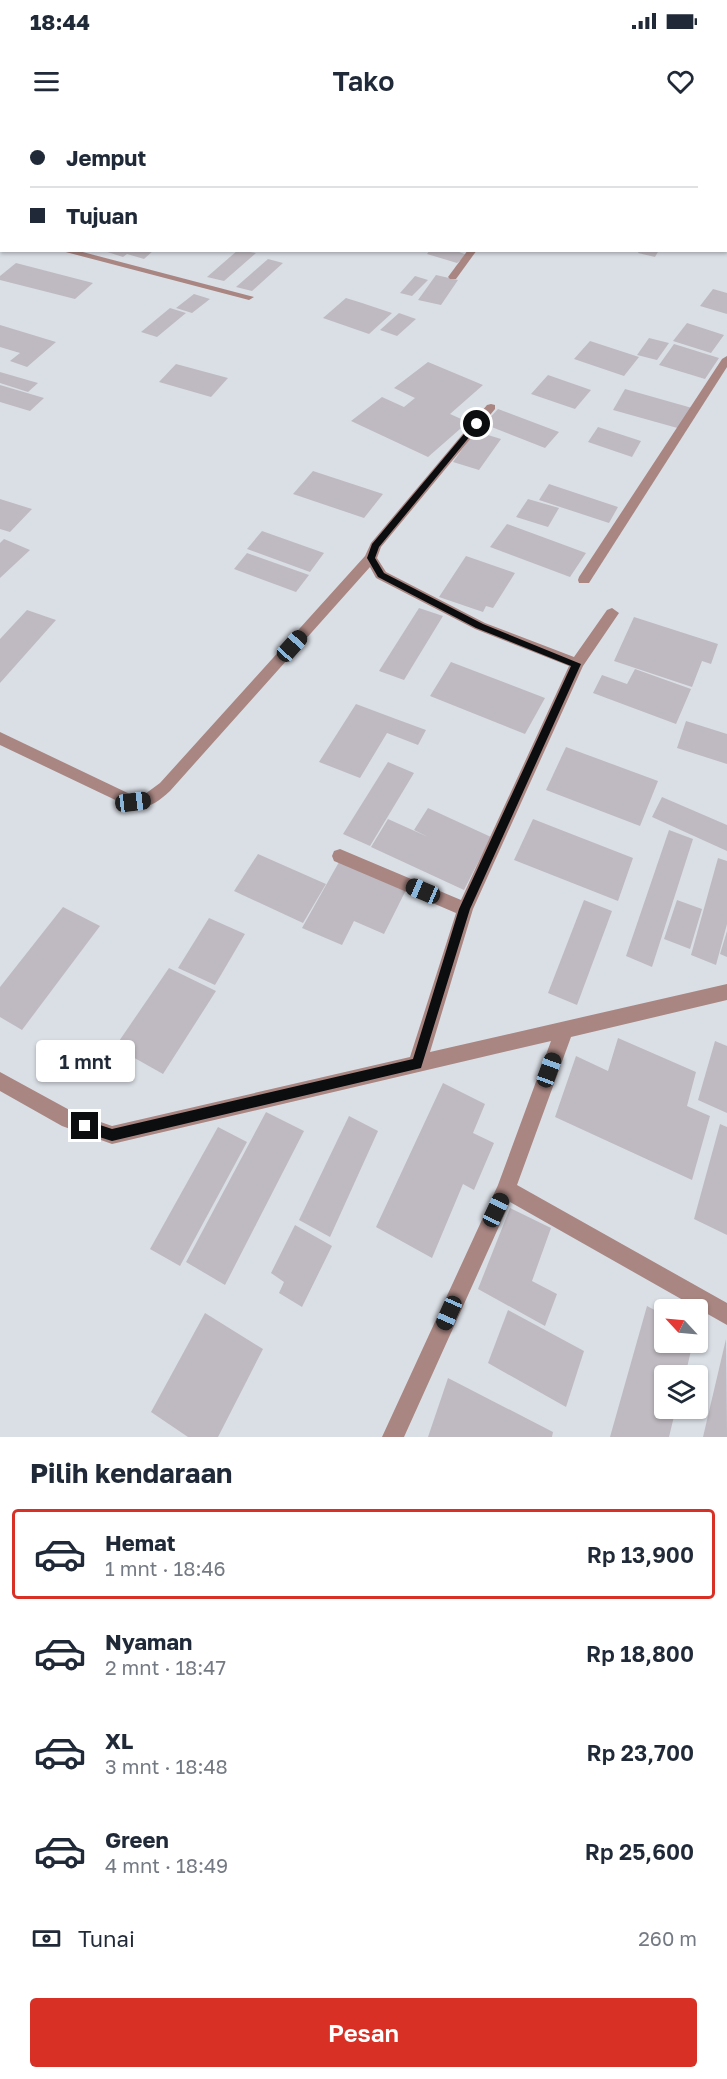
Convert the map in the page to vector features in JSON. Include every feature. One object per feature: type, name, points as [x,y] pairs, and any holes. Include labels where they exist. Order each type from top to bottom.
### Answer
[{"type":"street","points":[[70,252],[249,297]]},
{"type":"street","points":[[453,277],[472,252]]},
{"type":"street","points":[[584,580],[727,359]]},
{"type":"street","points":[[0,738],[133,802],[149,800],[165,787],[371,558],[375,546],[491,407]]},
{"type":"street","points":[[371,558],[381,575],[480,626],[576,664]]},
{"type":"street","points":[[417,1064],[465,909],[576,664],[612,614]]},
{"type":"street","points":[[340,856],[465,909]]},
{"type":"street","points":[[0,1081],[72,1120],[97,1132],[112,1135],[727,992]]},
{"type":"street","points":[[393,1437],[506,1190],[564,1030]]},
{"type":"street","points":[[506,1190],[727,1315]]},
{"type":"building","points":[[107,252],[152,252],[144,259],[127,254],[123,257]]},
{"type":"building","points":[[236,252],[256,253],[224,281],[207,277]]},
{"type":"building","points":[[428,252],[459,252],[467,255],[457,263],[427,254]]},
{"type":"building","points":[[639,252],[658,252],[655,257]]},
{"type":"building","points":[[268,259],[283,263],[252,291],[236,287]]},
{"type":"building","points":[[16,263],[93,283],[75,299],[0,280],[0,276]]},
{"type":"building","points":[[436,275],[458,280],[441,305],[418,300]]},
{"type":"building","points":[[415,276],[428,280],[412,296],[400,293]]},
{"type":"building","points":[[713,289],[727,293],[727,314],[700,306]]},
{"type":"building","points":[[194,294],[210,299],[192,313],[176,308]]},
{"type":"building","points":[[346,298],[392,313],[369,334],[323,318]]},
{"type":"building","points":[[170,308],[186,313],[157,337],[141,332]]},
{"type":"building","points":[[399,313],[416,319],[397,336],[380,330]]},
{"type":"building","points":[[687,323],[724,335],[711,353],[673,341]]},
{"type":"building","points":[[0,325],[56,342],[27,367],[10,361],[20,353],[0,347]]},
{"type":"building","points":[[649,338],[669,343],[657,360],[637,355]]},
{"type":"building","points":[[590,341],[639,357],[624,376],[574,359]]},
{"type":"building","points":[[674,344],[719,358],[705,379],[659,365]]},
{"type":"building","points":[[428,362],[483,385],[450,414],[468,422],[428,457],[351,421],[382,397],[404,407],[415,398],[394,388]]},
{"type":"building","points":[[176,364],[228,378],[211,397],[159,382]]},
{"type":"building","points":[[0,372],[38,383],[28,392],[0,383]]},
{"type":"building","points":[[548,375],[591,390],[575,409],[531,394]]},
{"type":"building","points":[[0,385],[44,398],[30,411],[0,402]]},
{"type":"building","points":[[625,389],[692,408],[681,429],[613,410]]},
{"type":"building","points":[[498,409],[559,432],[545,448],[484,424]]},
{"type":"building","points":[[598,427],[641,441],[632,457],[588,442]]},
{"type":"building","points":[[475,431],[501,439],[479,470],[453,462]]},
{"type":"building","points":[[313,471],[383,494],[364,518],[293,494]]},
{"type":"building","points":[[549,484],[618,507],[609,523],[539,500]]},
{"type":"building","points":[[0,499],[32,509],[10,532],[0,529]]},
{"type":"building","points":[[528,499],[559,508],[548,527],[516,517]]},
{"type":"building","points":[[507,524],[586,553],[570,577],[490,547]]},
{"type":"building","points":[[262,531],[324,553],[310,572],[247,549]]},
{"type":"building","points":[[4,539],[30,550],[0,578],[0,543]]},
{"type":"building","points":[[247,553],[309,575],[296,592],[234,569]]},
{"type":"building","points":[[466,556],[515,573],[493,608],[486,606],[483,612],[439,597]]},
{"type":"building","points":[[419,608],[443,616],[404,680],[379,671]]},
{"type":"building","points":[[27,610],[56,620],[0,683],[0,639]]},
{"type":"building","points":[[634,617],[718,644],[711,664],[702,661],[692,687],[614,661]]},
{"type":"building","points":[[451,662],[545,698],[525,734],[430,696]]},
{"type":"building","points":[[635,669],[691,689],[676,724],[593,693],[602,675],[627,684]]},
{"type":"building","points":[[356,704],[426,730],[418,745],[387,733],[360,778],[319,762]]},
{"type":"building","points":[[686,721],[727,734],[727,764],[677,748]]},
{"type":"building","points":[[566,747],[658,781],[640,826],[546,790]]},
{"type":"building","points":[[388,762],[414,773],[370,846],[343,834]]},
{"type":"building","points":[[662,797],[727,825],[727,851],[652,817]]},
{"type":"building","points":[[428,808],[491,837],[464,890],[371,847],[388,819],[428,837],[414,830]]},
{"type":"building","points":[[533,819],[633,858],[618,901],[514,860]]},
{"type":"building","points":[[669,830],[693,839],[652,967],[626,956]]},
{"type":"building","points":[[258,854],[326,884],[303,923],[234,891]]},
{"type":"building","points":[[718,858],[727,861],[727,924],[716,965],[691,955]]},
{"type":"building","points":[[339,862],[406,890],[384,934],[354,921],[342,945],[302,928]]},
{"type":"building","points":[[584,900],[612,911],[577,1005],[548,993]]},
{"type":"building","points":[[677,900],[702,909],[690,949],[664,939]]},
{"type":"building","points":[[63,907],[100,926],[22,1030],[0,1017],[0,987]]},
{"type":"building","points":[[209,918],[245,934],[215,985],[178,968]]},
{"type":"building","points":[[727,931],[727,957],[720,954]]},
{"type":"building","points":[[169,968],[216,991],[163,1074],[115,1047]]},
{"type":"building","points":[[618,1038],[696,1072],[687,1106],[710,1116],[692,1180],[555,1117],[576,1056],[608,1071]]},
{"type":"building","points":[[715,1041],[727,1046],[727,1113],[698,1100]]},
{"type":"building","points":[[443,1083],[485,1104],[473,1133],[494,1143],[474,1190],[463,1184],[432,1258],[376,1227]]},
{"type":"building","points":[[266,1112],[304,1131],[225,1285],[186,1262]]},
{"type":"building","points":[[349,1116],[378,1131],[330,1237],[299,1220]]},
{"type":"building","points":[[720,1124],[727,1127],[727,1235],[694,1219]]},
{"type":"building","points":[[218,1127],[247,1142],[180,1266],[150,1249]]},
{"type":"building","points":[[510,1208],[551,1228],[532,1281],[557,1294],[545,1326],[478,1289]]},
{"type":"building","points":[[295,1225],[332,1246],[302,1307],[279,1293],[284,1282],[271,1273]]},
{"type":"building","points":[[647,1306],[654,1310],[654,1353],[690,1353],[688,1365],[654,1365],[654,1419],[673,1419],[669,1437],[610,1437]]},
{"type":"building","points":[[508,1310],[584,1351],[566,1407],[488,1363]]},
{"type":"building","points":[[205,1313],[263,1349],[218,1437],[188,1437],[151,1412]]},
{"type":"building","points":[[726,1339],[727,1437],[703,1437]]},
{"type":"building","points":[[448,1378],[553,1432],[552,1437],[428,1437]]},
{"type":"route","points":[[85,1126],[97,1132],[112,1135],[417,1064],[465,909],[576,664],[480,626],[381,575],[371,558],[375,546],[477,424]]}]
